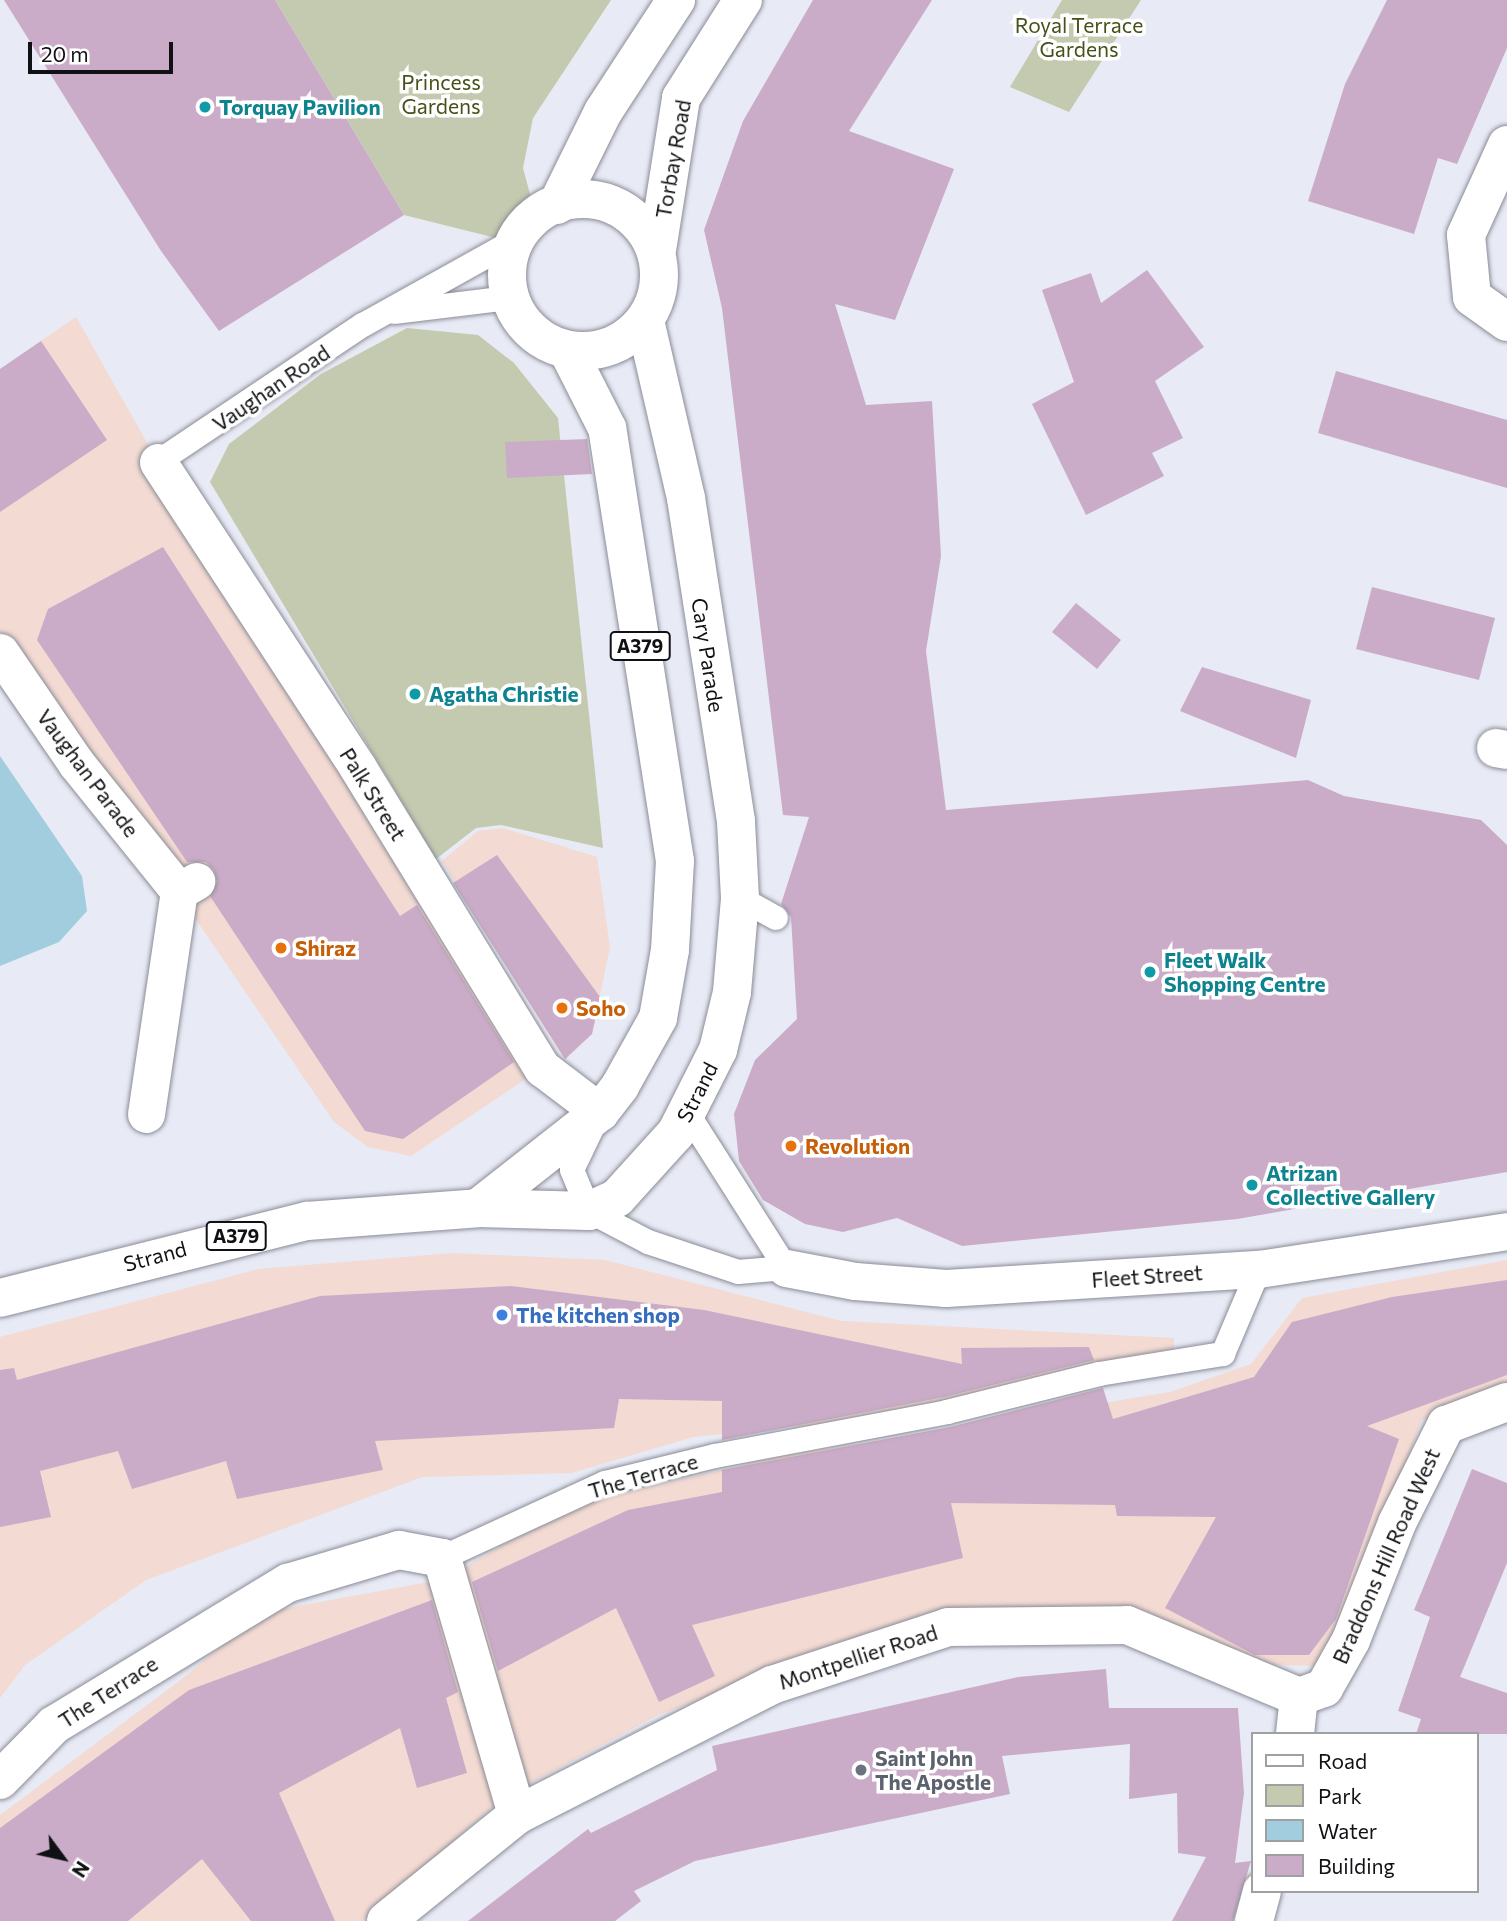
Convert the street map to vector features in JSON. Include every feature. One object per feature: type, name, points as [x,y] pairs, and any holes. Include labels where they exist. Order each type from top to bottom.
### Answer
[{"type":"main road","points":[[558,205],[603,112],[676,0]]},
{"type":"main road","name":"Torbay Road","points":[[657,250],[681,98],[743,0]]},
{"type":"main road","points":[[1507,145],[1466,236],[1472,297],[1507,322]]},
{"type":"main road","points":[[586,196],[632,213],[657,250],[659,292],[645,321],[623,341],[587,352],[568,351],[531,332],[509,298],[505,274],[512,242],[536,212],[586,196]]},
{"type":"main road","name":"Cary Parade","points":[[645,321],[686,498],[736,821],[740,898],[732,992]]},
{"type":"main road","name":"A379","points":[[478,1208],[600,1112],[658,1018],[670,950],[676,861],[607,428],[568,351]]},
{"type":"main road","name":"Strand","points":[[0,1298],[307,1221],[478,1208],[589,1212],[617,1198],[645,1171],[688,1114],[718,1050],[732,992]]},
{"type":"main road","name":"Braddons Hill Road West","points":[[1297,1715],[1324,1688],[1351,1640],[1397,1523],[1446,1425],[1507,1402]]},
{"type":"main road","name":"The Terrace","points":[[0,1780],[54,1725],[288,1583],[399,1550],[442,1558]]},
{"type":"main road","points":[[442,1558],[517,1815]]},
{"type":"main road","name":"Montpellier Road","points":[[386,1921],[517,1815],[772,1685],[948,1627],[1127,1625],[1297,1715]]},
{"type":"main road","points":[[1254,1921],[1261,1893]]},
{"type":"street","name":"Palk Street","points":[[158,463],[358,768],[542,1068],[600,1112]]},
{"type":"street","name":"Vaughan Parade","points":[[0,652],[76,764],[188,886],[146,1114]]},
{"type":"street","name":"Fleet Street","points":[[786,1268],[946,1288],[1259,1269],[1507,1231]]},
{"type":"lane","name":"Vaughan Road","points":[[158,463],[382,313],[512,242]]},
{"type":"lane","name":"Vaughan Road","points":[[382,313],[509,298]]},
{"type":"lane","points":[[740,898],[776,918]]},
{"type":"lane","points":[[589,1212],[572,1170],[600,1112]]},
{"type":"lane","points":[[688,1114],[786,1268]]},
{"type":"lane","name":"Fleet Street","points":[[589,1212],[648,1242],[738,1272],[786,1268]]},
{"type":"lane","name":"The Terrace","points":[[442,1558],[605,1483],[691,1461],[947,1412],[1099,1374],[1223,1354],[1259,1269]]},
{"type":"shaded area","points":[[76,317],[158,462],[542,1068],[411,1156],[368,1147],[334,1122],[0,632],[0,369]]},
{"type":"shaded area","points":[[503,828],[597,857],[610,947],[592,1034],[565,1060],[442,861],[478,831]]},
{"type":"shaded area","points":[[453,1253],[605,1260],[841,1321],[1174,1338],[1174,1359],[868,1420],[693,1437],[572,1473],[422,1477],[146,1580],[25,1665],[0,1698],[0,1337],[259,1269]]},
{"type":"shaded area","points":[[1507,1260],[1507,1386],[1421,1421],[1360,1595],[1319,1666],[1243,1664],[950,1611],[658,1715],[503,1798],[363,1921],[0,1921],[0,1815],[182,1679],[260,1613],[445,1579],[569,1506],[777,1457],[1170,1392],[1251,1364],[1302,1298]]},
{"type":"green space","name":"Princess Gardens","points":[[275,0],[611,0],[533,118],[523,168],[535,213],[512,242],[404,215]]},
{"type":"green space","name":"Royal Terrace Gardens","points":[[1062,0],[1141,0],[1069,112],[1010,87]]},
{"type":"green space","points":[[407,328],[478,335],[514,363],[558,418],[603,848],[501,825],[476,828],[436,859],[210,482],[229,444],[321,374]]},
{"type":"water","points":[[0,756],[82,876],[87,911],[59,942],[0,966]]},
{"type":"building","name":"Torquay Pavilion","points":[[4,0],[275,0],[404,215],[219,331],[161,251]]},
{"type":"building","name":"Fleet Walk Shopping Centre","points":[[813,0],[932,0],[849,131],[954,169],[895,320],[835,304],[866,405],[932,401],[941,556],[926,651],[946,810],[1308,780],[1344,796],[1481,820],[1507,845],[1507,1172],[1237,1219],[962,1246],[897,1218],[843,1232],[805,1224],[763,1200],[739,1161],[734,1114],[755,1060],[797,1019],[791,917],[781,904],[809,817],[783,815],[722,308],[704,230],[743,121]]},
{"type":"building","points":[[1387,0],[1507,0],[1507,48],[1457,164],[1438,158],[1414,234],[1308,201],[1345,84]]},
{"type":"building","points":[[1147,270],[1204,347],[1155,381],[1183,438],[1152,453],[1164,476],[1086,515],[1032,404],[1074,382],[1042,290],[1091,273],[1101,303]]},
{"type":"building","points":[[41,341],[107,440],[0,512],[0,369]]},
{"type":"building","points":[[1336,371],[1507,420],[1507,488],[1318,433]]},
{"type":"building","points":[[587,439],[592,474],[507,478],[505,442]]},
{"type":"building","points":[[163,547],[400,916],[417,905],[514,1062],[403,1139],[365,1131],[210,896],[217,882],[214,870],[206,862],[187,862],[37,640],[48,609]]},
{"type":"building","points":[[1372,587],[1495,618],[1479,680],[1356,649]]},
{"type":"building","points":[[1076,603],[1121,640],[1097,669],[1052,632]]},
{"type":"building","points":[[1202,667],[1311,700],[1296,758],[1180,711]]},
{"type":"building","points":[[497,855],[600,997],[592,1034],[565,1059],[453,883]]},
{"type":"building","points":[[1507,1280],[1507,1375],[1367,1426],[1399,1439],[1336,1619],[1309,1655],[1255,1655],[1165,1608],[1216,1517],[1117,1516],[1115,1505],[951,1503],[963,1558],[692,1625],[715,1676],[659,1702],[616,1608],[498,1671],[472,1582],[628,1510],[722,1492],[722,1470],[950,1427],[1103,1388],[1113,1419],[1254,1377],[1292,1322],[1392,1297]]},
{"type":"building","points":[[511,1286],[704,1310],[962,1364],[961,1348],[1089,1347],[1094,1360],[944,1397],[722,1440],[722,1401],[619,1399],[614,1428],[375,1441],[383,1470],[237,1499],[226,1461],[132,1489],[118,1451],[40,1471],[51,1517],[0,1527],[0,1370],[14,1368],[17,1380],[320,1296]]},
{"type":"building","points":[[1472,1469],[1507,1483],[1507,1563],[1460,1677],[1507,1693],[1507,1734],[1417,1732],[1421,1719],[1398,1711],[1430,1617],[1414,1610]]},
{"type":"building","points":[[432,1600],[458,1692],[446,1698],[467,1773],[417,1788],[400,1728],[279,1793],[335,1921],[251,1921],[202,1859],[128,1921],[0,1921],[0,1828],[189,1690]]},
{"type":"building","points":[[1106,1669],[1109,1708],[1238,1708],[1244,1793],[1235,1863],[1251,1861],[1233,1921],[1172,1921],[1206,1857],[1178,1853],[1177,1793],[1129,1799],[1130,1744],[1002,1756],[1010,1794],[695,1861],[634,1891],[641,1901],[615,1921],[468,1921],[588,1829],[591,1833],[717,1770],[712,1746],[1018,1677]]},
{"type":"place","name":"Torquay Pavilion","points":[[205,107]]},
{"type":"place","name":"Agatha Christie","points":[[415,694]]},
{"type":"place","name":"Shiraz","points":[[281,948]]},
{"type":"place","name":"Fleet Walk Shopping Centre","points":[[1150,972]]},
{"type":"place","name":"Soho","points":[[562,1008]]},
{"type":"place","name":"Revolution","points":[[791,1146]]},
{"type":"place","name":"Atrizan Collective Gallery","points":[[1252,1185]]},
{"type":"place","name":"The kitchen shop","points":[[502,1315]]},
{"type":"place","name":"Saint John The Apostle","points":[[861,1770]]}]
